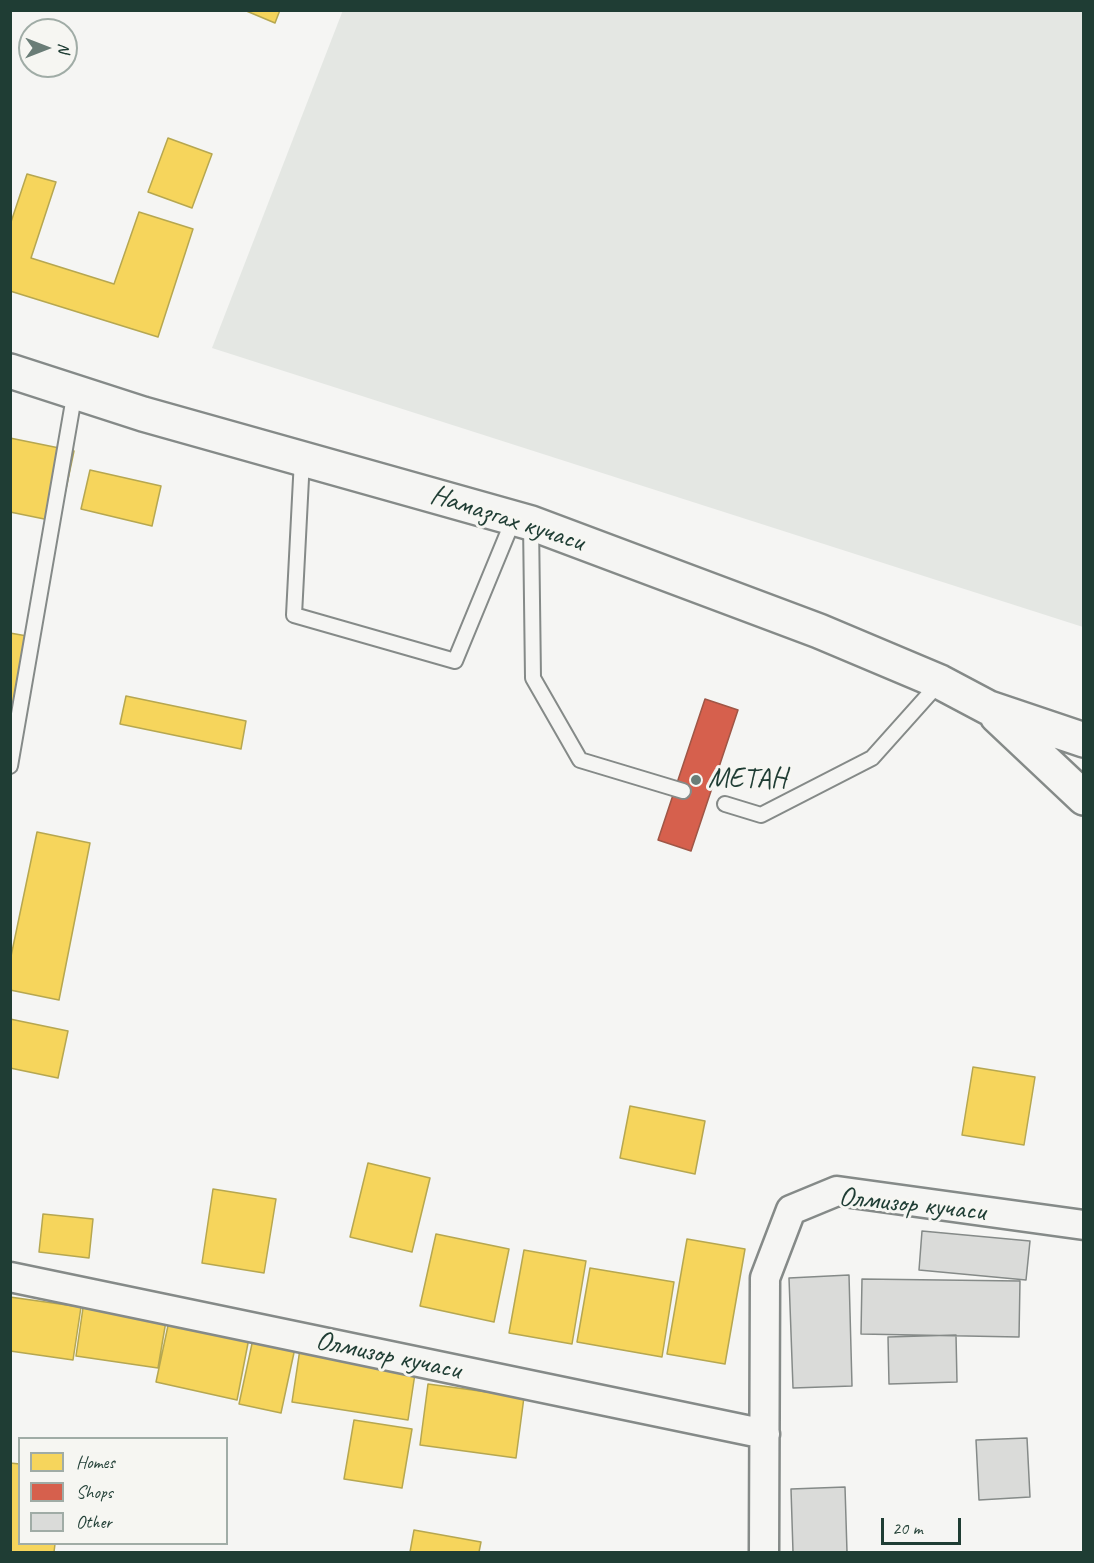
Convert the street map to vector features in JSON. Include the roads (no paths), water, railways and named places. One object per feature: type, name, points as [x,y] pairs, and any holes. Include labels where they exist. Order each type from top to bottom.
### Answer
[{"type":"street","name":"Намазгах кучаси","points":[[10,371],[143,414],[523,521],[819,631],[940,682],[989,708]]},
{"type":"street","points":[[989,708],[1083,740]]},
{"type":"street","points":[[989,708],[1083,798]]},
{"type":"street","name":"Олмизор кучаси","points":[[764,1552],[765,1278],[791,1210],[837,1191],[1083,1225]]},
{"type":"street","name":"Олмизор кучаси","points":[[10,1277],[765,1434]]},
{"type":"lane","points":[[10,766],[75,391]]},
{"type":"lane","points":[[302,459],[294,615],[455,661],[523,521]]},
{"type":"lane","points":[[523,521],[533,678],[580,760],[683,791]]},
{"type":"lane","points":[[725,804],[761,815],[872,758],[940,682]]},
{"type":"place","name":"МЕТАН","points":[[696,780]]}]
